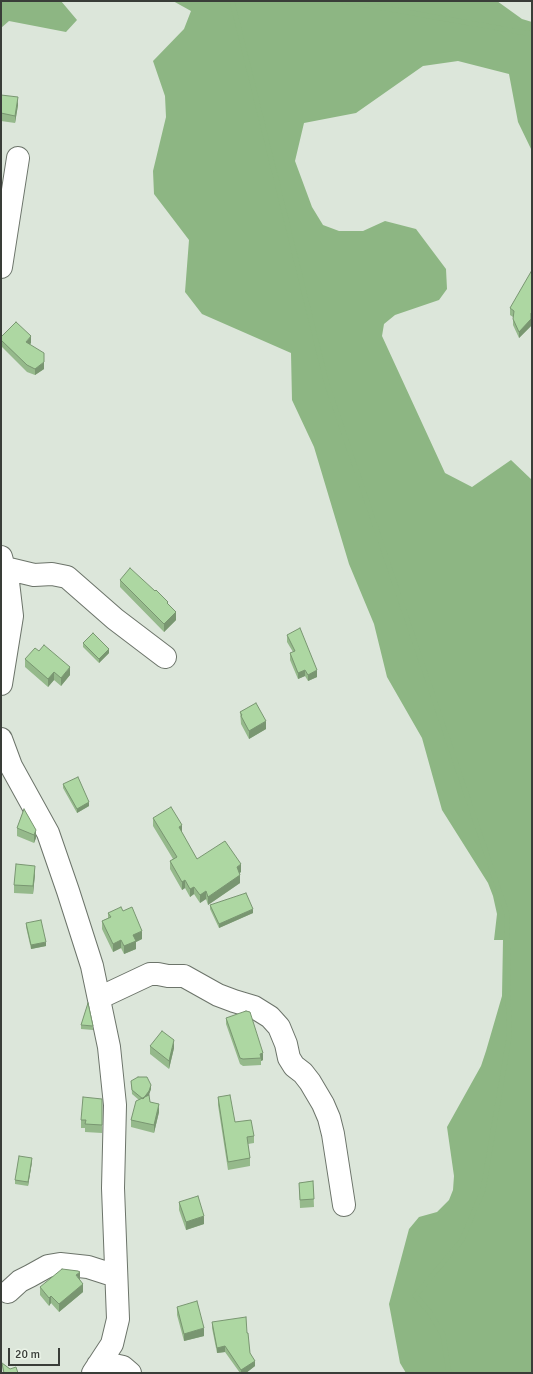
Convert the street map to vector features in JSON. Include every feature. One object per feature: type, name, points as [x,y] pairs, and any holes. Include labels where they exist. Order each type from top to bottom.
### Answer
[{"type":"street","points":[[1,267],[18,158]]},
{"type":"street","points":[[3,562],[34,575],[52,574],[67,577],[115,619],[165,657]]},
{"type":"street","points":[[1,684],[12,616],[10,595],[3,562]]},
{"type":"street","points":[[1,739],[11,766],[48,832],[92,966],[109,1047],[115,1105],[113,1188],[118,1319],[112,1344],[95,1369]]},
{"type":"street","points":[[99,998],[150,974],[184,976],[218,995],[254,1007],[270,1017],[279,1026],[292,1062],[310,1082],[323,1104],[329,1118],[334,1134],[344,1205]]},
{"type":"street","points":[[8,1292],[20,1281],[48,1266],[60,1264],[88,1267],[116,1276]]},
{"type":"street","points":[[95,1369],[114,1365],[122,1367],[130,1373]]},
{"type":"shaded area","points":[[1,1],[61,1],[77,20],[66,32],[9,21],[1,28]]},
{"type":"shaded area","points":[[173,1],[497,1],[522,19],[532,22],[532,151],[518,122],[509,74],[458,61],[423,66],[356,113],[304,123],[295,161],[312,207],[323,225],[339,231],[363,231],[385,221],[416,229],[446,269],[447,289],[439,300],[395,315],[384,324],[382,336],[445,473],[472,487],[511,460],[532,480],[532,1373],[406,1373],[400,1363],[389,1304],[409,1229],[419,1217],[437,1212],[449,1200],[453,1190],[454,1176],[447,1127],[481,1066],[486,1051],[502,996],[503,940],[494,940],[497,914],[488,883],[442,810],[422,738],[387,677],[374,624],[349,564],[314,447],[292,400],[291,353],[202,314],[185,292],[189,240],[154,194],[153,171],[166,117],[165,96],[153,61],[184,29],[191,11]]},
{"type":"building","points":[[1,95],[18,97],[15,116],[1,113]]},
{"type":"building","points":[[532,270],[531,319],[519,332],[513,319],[514,311],[510,308]]},
{"type":"building","points":[[16,322],[31,336],[26,342],[44,353],[44,362],[35,369],[27,365],[1,340],[1,337]]},
{"type":"building","points":[[130,568],[155,591],[156,590],[176,612],[164,624],[120,580]]},
{"type":"building","points":[[300,628],[317,670],[308,675],[305,670],[298,673],[290,653],[295,651],[287,635]]},
{"type":"building","points":[[93,633],[109,649],[99,659],[83,643]]},
{"type":"building","points":[[44,645],[70,667],[61,678],[54,672],[48,679],[25,659],[35,648],[39,651]]},
{"type":"building","points":[[256,703],[266,721],[249,731],[240,712]]},
{"type":"building","points":[[78,777],[89,802],[77,809],[63,784]]},
{"type":"building","points":[[171,807],[182,825],[179,827],[197,859],[225,841],[241,864],[237,867],[240,875],[208,897],[206,891],[200,895],[194,887],[190,889],[185,880],[182,882],[170,861],[177,857],[153,818]]},
{"type":"building","points":[[24,809],[36,830],[34,835],[17,828]]},
{"type":"building","points":[[16,864],[35,866],[33,886],[14,885]]},
{"type":"building","points":[[246,893],[253,909],[219,924],[210,905]]},
{"type":"building","points":[[121,907],[123,911],[132,907],[142,931],[133,935],[136,941],[124,946],[121,940],[113,944],[102,921],[111,917],[108,913]]},
{"type":"building","points":[[41,920],[46,942],[31,945],[26,923]]},
{"type":"building","points":[[88,1003],[93,1026],[81,1025]]},
{"type":"building","points":[[246,1011],[250,1012],[263,1053],[260,1054],[261,1058],[240,1058],[226,1018]]},
{"type":"building","points":[[162,1031],[174,1040],[169,1061],[150,1046]]},
{"type":"building","points":[[138,1077],[147,1077],[151,1085],[149,1091],[143,1099],[132,1090],[131,1081]]},
{"type":"building","points":[[149,1095],[150,1102],[159,1104],[154,1125],[131,1120],[136,1101]]},
{"type":"building","points":[[230,1095],[235,1122],[251,1120],[254,1136],[247,1137],[250,1158],[228,1162],[218,1097]]},
{"type":"building","points":[[83,1097],[102,1099],[102,1125],[85,1124],[86,1120],[81,1120]]},
{"type":"building","points":[[19,1156],[32,1158],[28,1182],[15,1180]]},
{"type":"building","points":[[313,1181],[314,1199],[300,1200],[299,1183]]},
{"type":"building","points":[[198,1196],[204,1216],[186,1222],[179,1202]]},
{"type":"building","points":[[62,1269],[80,1272],[76,1275],[83,1284],[59,1304],[51,1296],[49,1298],[40,1287]]},
{"type":"building","points":[[197,1301],[204,1328],[184,1334],[177,1307]]},
{"type":"building","points":[[246,1317],[250,1353],[255,1361],[241,1370],[225,1346],[217,1348],[212,1322]]},
{"type":"building","points":[[2,1363],[10,1369],[16,1367],[18,1373],[4,1373]]},
{"type":"waterway","points":[[232,1],[326,381],[507,914],[509,1038],[483,1190],[462,1240],[415,1296],[429,1311],[443,1335],[449,1373]]},
{"type":"waterway","points":[[344,1],[532,34]]}]
